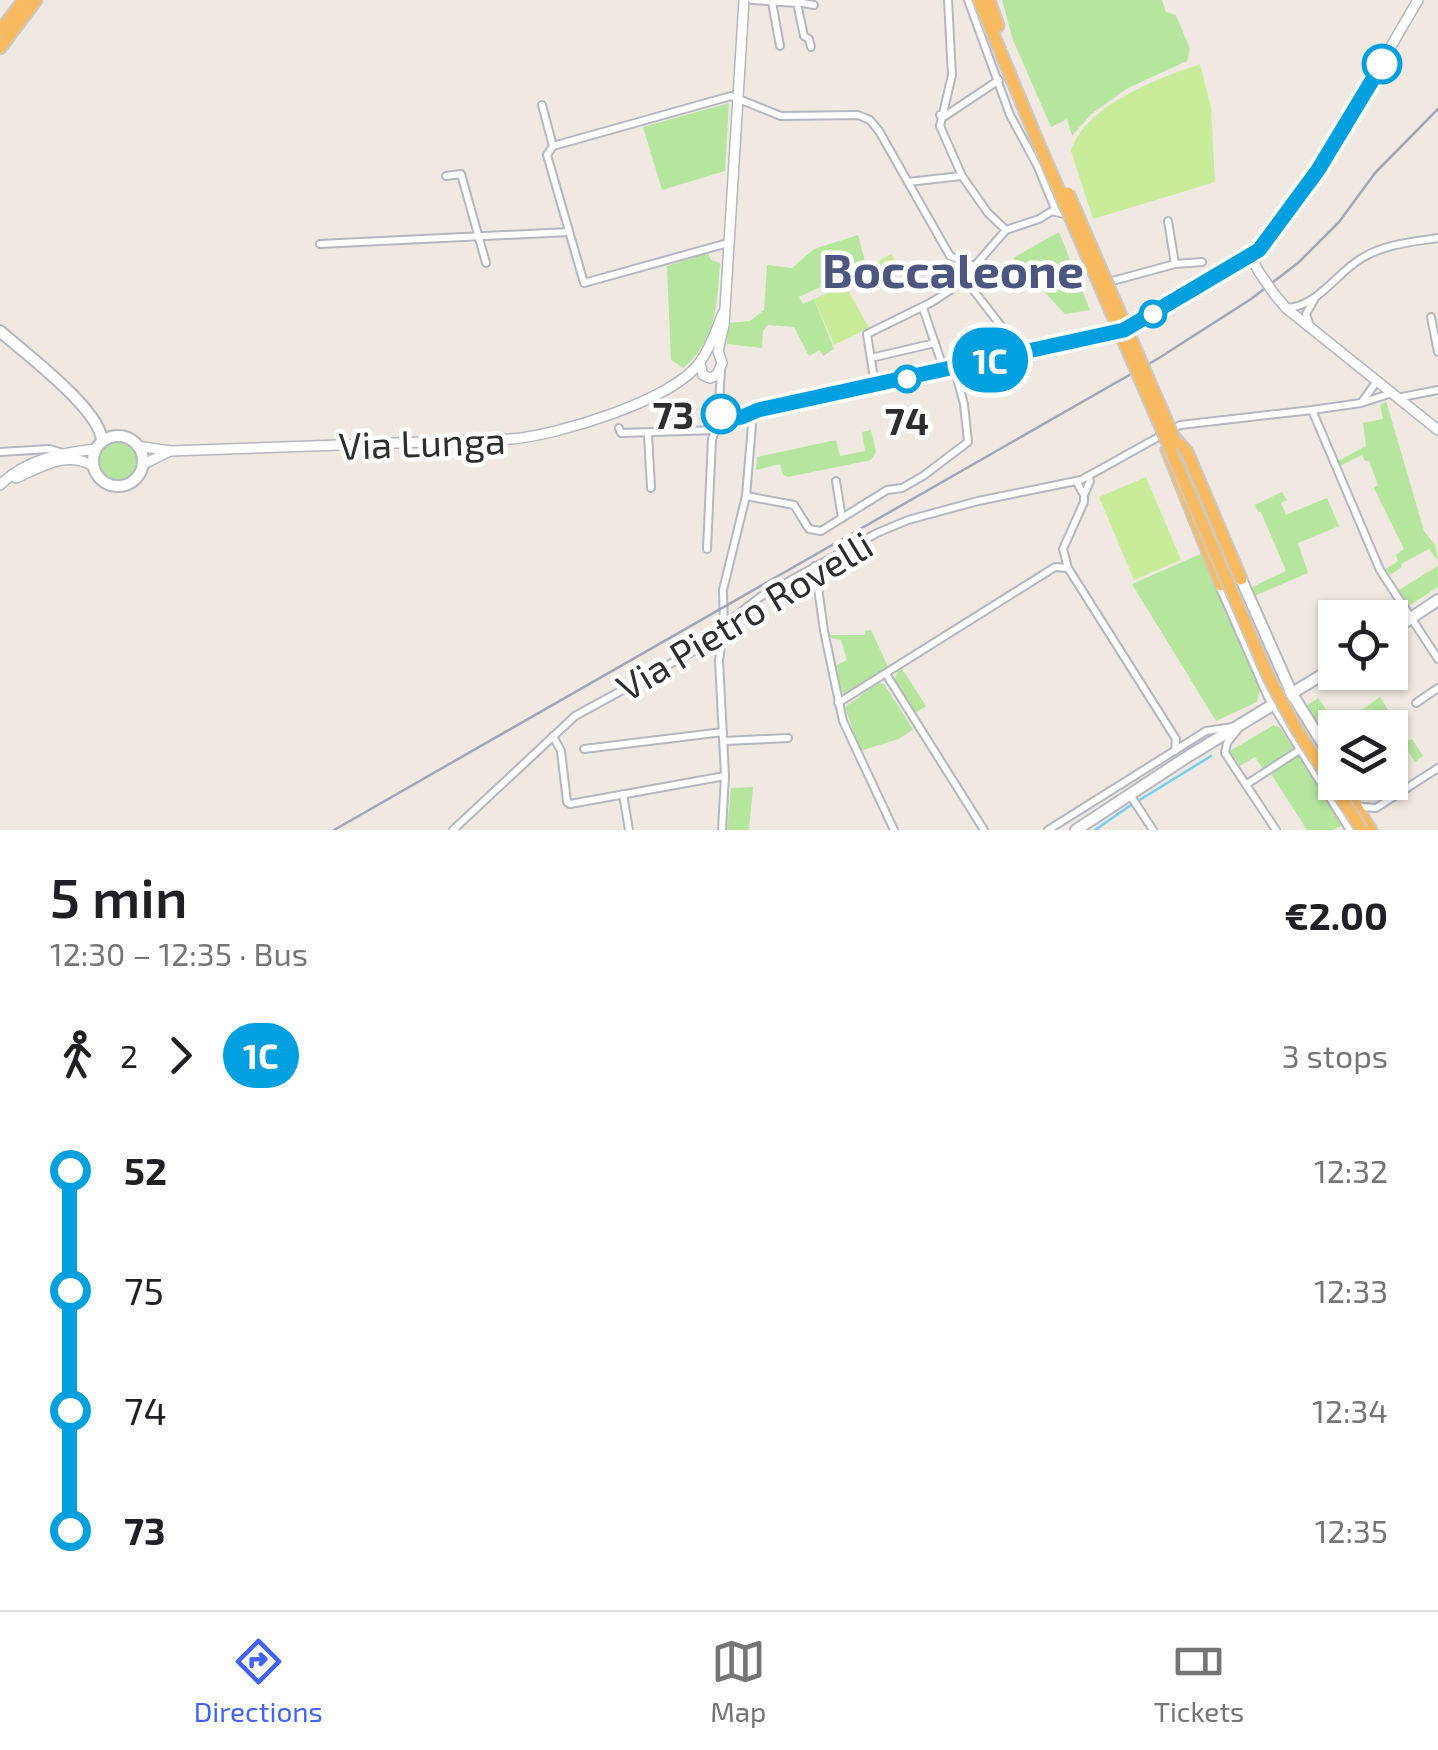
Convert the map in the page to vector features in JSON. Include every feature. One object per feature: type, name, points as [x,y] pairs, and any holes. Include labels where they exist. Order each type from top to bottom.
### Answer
[{"type":"highway","points":[[0,32],[36,0]]},
{"type":"highway","points":[[980,0],[1275,675],[1318,747]]},
{"type":"highway","points":[[988,0],[1040,138]]},
{"type":"highway","points":[[0,48],[25,6]]},
{"type":"highway","points":[[0,63],[27,19],[25,6]]},
{"type":"highway","points":[[1168,435],[1187,452],[1241,580]]},
{"type":"highway","points":[[1168,435],[1169,461],[1224,580]]},
{"type":"highway","points":[[1168,435],[1268,678],[1351,829]]},
{"type":"highway","points":[[1355,800],[1374,830]]},
{"type":"main road","points":[[0,331],[121,436]]},
{"type":"main road","points":[[82,406],[98,424],[94,467]]},
{"type":"main road","name":"Via Lunga","points":[[99,445],[121,436],[137,446]]},
{"type":"main road","points":[[137,446],[142,465]]},
{"type":"main road","name":"Via Lunga","points":[[94,467],[104,482],[121,486],[133,480],[142,465]]},
{"type":"main road","points":[[1224,580],[1274,706],[1351,829]]},
{"type":"main road","points":[[1241,580],[1290,695],[1318,737]]},
{"type":"main road","points":[[1408,621],[1438,600]]},
{"type":"main road","points":[[1239,616],[1277,691],[1290,695]]},
{"type":"main road","points":[[1076,830],[1318,678]]},
{"type":"main road","points":[[1258,716],[1284,723]]},
{"type":"main road","points":[[1357,800],[1374,830]]},
{"type":"street","points":[[718,388],[704,372],[724,325],[744,0]]},
{"type":"street","points":[[752,0],[814,5]]},
{"type":"street","points":[[948,0],[952,74],[940,126],[962,176],[988,213],[1006,230]]},
{"type":"street","points":[[968,0],[1010,115],[1056,211]]},
{"type":"street","points":[[723,418],[742,417],[758,410],[1124,330],[1251,257],[1318,170],[1418,0]]},
{"type":"street","points":[[772,2],[780,46]]},
{"type":"street","points":[[797,2],[804,36],[810,39],[812,47]]},
{"type":"street","points":[[940,115],[945,116],[999,80]]},
{"type":"street","points":[[728,243],[584,282],[547,155],[554,146],[732,96],[781,116],[863,116],[874,124],[948,254],[974,266]]},
{"type":"street","points":[[542,104],[554,146]]},
{"type":"street","points":[[446,176],[461,174],[486,263]]},
{"type":"street","points":[[908,182],[962,176]]},
{"type":"street","points":[[875,386],[867,334],[923,308],[964,278],[1006,230],[1056,211],[1074,216],[1124,330]]},
{"type":"street","points":[[1168,221],[1175,264]]},
{"type":"street","points":[[320,244],[569,232]]},
{"type":"street","points":[[1286,308],[1302,307],[1366,255],[1395,245],[1438,238]]},
{"type":"street","points":[[1251,257],[1286,308],[1438,430]]},
{"type":"street","points":[[1104,283],[1175,264],[1202,262]]},
{"type":"street","points":[[964,278],[1022,354]]},
{"type":"street","points":[[1310,326],[1306,314],[1316,297]]},
{"type":"street","points":[[923,308],[944,370]]},
{"type":"street","points":[[1431,317],[1438,352]]},
{"type":"street","points":[[876,357],[935,343]]},
{"type":"street","points":[[712,353],[722,363],[718,388],[723,418]]},
{"type":"street","points":[[746,496],[794,505],[814,531],[887,490],[902,488],[923,476],[967,438],[964,404],[954,368]]},
{"type":"street","name":"Via Lunga","points":[[137,446],[170,450],[527,438],[592,422],[704,372],[721,370]]},
{"type":"street","points":[[1361,403],[1377,381]]},
{"type":"street","name":"Via Pietro Rovelli","points":[[453,830],[574,716],[712,640],[760,597],[908,520],[1076,481],[1168,435],[1180,425],[1438,390]]},
{"type":"street","points":[[720,829],[725,776],[719,660],[724,583],[746,496],[752,425],[758,410]]},
{"type":"street","points":[[1312,410],[1380,570],[1438,659]]},
{"type":"street","points":[[742,417],[752,425]]},
{"type":"street","points":[[707,549],[712,439],[723,418]]},
{"type":"street","points":[[619,428],[621,434],[716,430]]},
{"type":"street","points":[[648,434],[651,488]]},
{"type":"street","points":[[1168,435],[1229,573],[1241,580]]},
{"type":"street","points":[[1168,435],[1224,580]]},
{"type":"street","name":"Via Lunga","points":[[0,452],[63,454],[99,445]]},
{"type":"street","name":"Via Lunga","points":[[142,465],[170,450]]},
{"type":"street","name":"Via Lunga","points":[[0,485],[45,453]]},
{"type":"street","name":"Via Lunga","points":[[0,485],[61,460],[80,459],[94,467]]},
{"type":"street","points":[[1088,476],[1084,502],[1063,549],[1068,568],[1176,739],[1175,751]]},
{"type":"street","points":[[836,481],[842,518]]},
{"type":"street","points":[[1076,481],[1084,495]]},
{"type":"street","points":[[815,566],[838,703],[848,734],[894,830]]},
{"type":"street","points":[[838,703],[1054,567],[1068,568]]},
{"type":"street","points":[[886,674],[984,830]]},
{"type":"street","points":[[1416,703],[1438,688]]},
{"type":"street","points":[[1048,830],[1206,731],[1221,726],[1240,727]]},
{"type":"street","points":[[1240,727],[1227,743],[1225,753],[1276,830]]},
{"type":"street","points":[[553,736],[561,751],[568,804],[725,776]]},
{"type":"street","points":[[584,749],[724,737],[788,738]]},
{"type":"street","points":[[1246,784],[1301,750]]},
{"type":"street","points":[[1362,807],[1376,808],[1438,768]]},
{"type":"street","points":[[623,794],[629,830]]},
{"type":"street","points":[[1129,794],[1153,830]]},
{"type":"green space","points":[[1002,0],[1162,0],[1166,12],[1176,15],[1190,49],[1187,61],[1128,88],[1091,114],[1072,136],[1067,119],[1051,127],[1013,40]]},
{"type":"green space","points":[[1200,64],[1211,107],[1215,182],[1093,219],[1071,151],[1079,134],[1125,96]]},
{"type":"green space","points":[[729,103],[725,171],[662,190],[643,127]]},
{"type":"green space","points":[[1059,232],[1090,310],[1065,314],[1013,258]]},
{"type":"green space","points":[[858,235],[866,265],[799,297],[803,304],[814,299],[834,349],[823,356],[820,350],[809,356],[794,327],[768,325],[763,331],[762,348],[727,344],[728,323],[750,321],[764,310],[767,265],[792,268],[814,249]]},
{"type":"green space","points":[[708,253],[711,260],[720,263],[713,320],[703,345],[683,368],[671,360],[667,266]]},
{"type":"green space","points":[[891,254],[899,267],[874,282],[866,269]]},
{"type":"green space","points":[[845,285],[869,328],[834,345],[814,299]]},
{"type":"green space","points":[[1386,401],[1424,531],[1435,545],[1438,561],[1429,549],[1401,564],[1390,575],[1386,569],[1398,561],[1396,555],[1404,549],[1374,488],[1378,485],[1369,461],[1362,455],[1340,466],[1338,461],[1366,446],[1363,423],[1383,419],[1380,405]]},
{"type":"green space","points":[[871,430],[876,452],[871,460],[788,477],[783,475],[780,464],[756,470],[757,457],[836,440],[840,456],[865,451],[862,432]]},
{"type":"green space","points":[[117,441],[131,447],[137,461],[131,475],[117,481],[103,475],[97,461],[103,447]]},
{"type":"green space","points":[[1146,477],[1181,560],[1134,580],[1099,497]]},
{"type":"green space","points":[[1282,492],[1287,500],[1281,503],[1286,515],[1327,498],[1339,526],[1298,543],[1308,573],[1254,596],[1250,588],[1286,571],[1255,505]]},
{"type":"green space","points":[[1205,552],[1261,684],[1257,702],[1216,721],[1132,584]]},
{"type":"green space","points":[[1438,566],[1438,587],[1408,606],[1408,600],[1403,600],[1397,591]]},
{"type":"green space","points":[[871,630],[888,667],[849,693],[843,693],[835,666],[847,660],[841,640],[830,635],[865,635],[865,631]]},
{"type":"green space","points":[[902,669],[926,706],[915,713],[894,680]]},
{"type":"green space","points":[[878,683],[884,684],[913,729],[899,739],[860,751],[845,707]]},
{"type":"green space","points":[[1380,697],[1388,710],[1361,710]]},
{"type":"green space","points":[[1318,698],[1327,710],[1318,710],[1318,726],[1305,707]]},
{"type":"green space","points":[[1274,725],[1294,748],[1263,769],[1255,757],[1240,766],[1230,751]]},
{"type":"green space","points":[[1412,739],[1423,756],[1415,762],[1408,751],[1408,741]]},
{"type":"green space","points":[[1299,754],[1318,784],[1318,800],[1329,800],[1344,824],[1334,830],[1307,830],[1270,772]]},
{"type":"green space","points":[[753,787],[749,830],[727,830],[731,788]]},
{"type":"waterway","points":[[1138,801],[1211,756]]},
{"type":"waterway","points":[[1095,830],[1131,805]]},
{"type":"railway","points":[[334,830],[1159,358],[1251,299],[1298,263],[1339,222],[1375,173],[1438,109]]},
{"type":"bus line","name":"1C","points":[[721,414],[725,419],[736,419],[758,410],[1124,330],[1259,250],[1318,170],[1382,64]]},
{"type":"place","name":"74","points":[[907,379]]},
{"type":"place","name":"73","points":[[721,414]]},
{"type":"district","name":"Boccaleone","points":[[953,269]]}]
